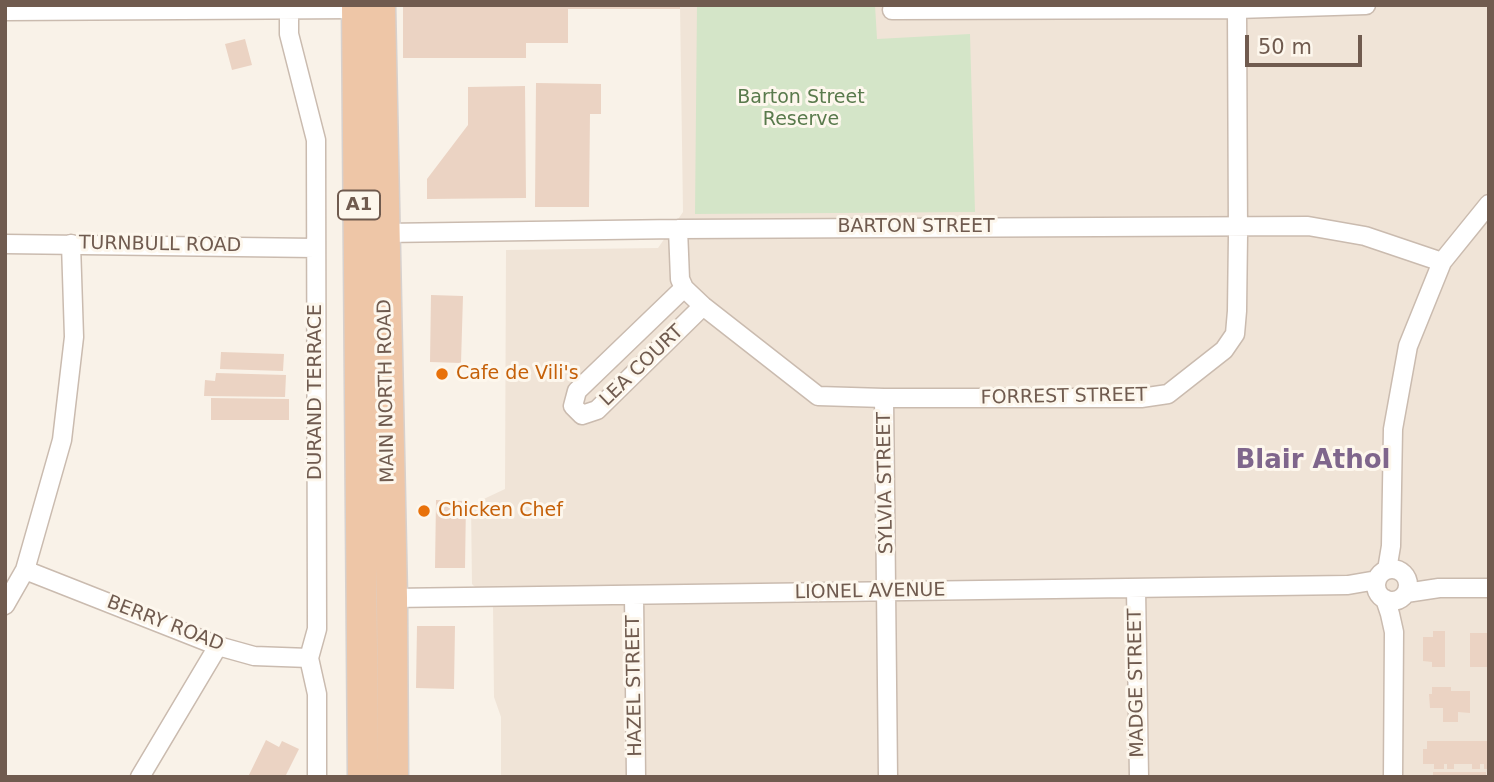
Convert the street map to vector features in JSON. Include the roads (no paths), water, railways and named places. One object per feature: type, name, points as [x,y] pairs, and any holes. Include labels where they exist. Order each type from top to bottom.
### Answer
[{"type":"highway","name":"MAIN NORTH ROAD","points":[[369,7],[384,233],[393,777]]},
{"type":"highway","name":"MAIN NORTH ROAD","points":[[363,777],[369,7]]},
{"type":"street","points":[[892,10],[1237,9],[1366,5]]},
{"type":"street","points":[[5,11],[369,7]]},
{"type":"street","name":"DURAND TERRACE","points":[[289,9],[289,34],[316,140],[317,629],[309,658],[317,695],[317,777]]},
{"type":"street","name":"FORREST STREET","points":[[684,288],[818,396],[1142,398],[1168,394],[1224,349],[1236,334],[1237,9]]},
{"type":"street","points":[[1393,777],[1393,429],[1408,346],[1442,262],[1489,204]]},
{"type":"street","name":"BARTON STREET","points":[[384,233],[1308,226],[1365,236],[1442,262]]},
{"type":"street","points":[[678,229],[680,279],[684,288]]},
{"type":"street","name":"TURNBULL ROAD","points":[[5,244],[315,248]]},
{"type":"street","points":[[5,605],[25,570],[62,440],[74,337],[71,244]]},
{"type":"street","name":"LEA COURT","points":[[684,288],[577,391],[573,406],[582,415],[597,410],[703,306]]},
{"type":"street","name":"SYLVIA STREET","points":[[884,398],[888,777]]},
{"type":"street","name":"BERRY ROAD","points":[[25,570],[218,646],[254,656],[309,658]]},
{"type":"street","name":"LIONEL AVENUE","points":[[392,598],[1348,585],[1489,588]]},
{"type":"street","name":"MADGE STREET","points":[[1136,589],[1139,777]]},
{"type":"street","name":"HAZEL STREET","points":[[634,595],[636,777]]},
{"type":"street","points":[[140,777],[218,646]]},
{"type":"place","name":"Cafe de Vili's","points":[[442,374]]},
{"type":"place","name":"Chicken Chef","points":[[424,511]]},
{"type":"district","name":"Blair Athol","points":[[1313,461]]},
{"type":"park label","name":"Barton Street Reserve","points":[[801,109]]}]
